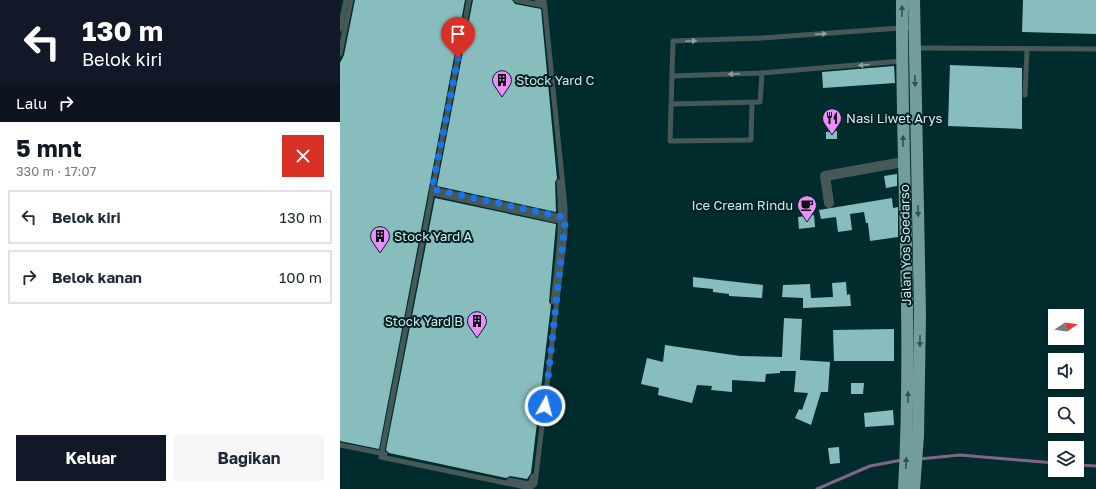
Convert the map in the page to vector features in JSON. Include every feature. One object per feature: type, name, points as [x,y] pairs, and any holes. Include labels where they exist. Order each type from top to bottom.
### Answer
[{"type":"highway","name":"Jalan Yos Soedarso","points":[[902,0],[902,28],[909,61],[917,160],[913,252],[913,436],[911,489]]},
{"type":"highway","name":"Jalan Yos Soedarso","points":[[913,436],[903,318],[913,252],[904,162],[909,61],[915,48],[914,0]]},
{"type":"highway","points":[[904,162],[917,160]]},
{"type":"street","points":[[829,203],[825,176],[904,162]]},
{"type":"lane","points":[[340,29],[346,0]]},
{"type":"lane","points":[[340,54],[352,0]]},
{"type":"lane","points":[[383,455],[470,0]]},
{"type":"lane","points":[[340,445],[527,484],[532,482],[563,220],[566,207],[542,2],[516,0]]},
{"type":"lane","points":[[752,102],[750,140],[670,141],[673,41],[762,38],[914,27]]},
{"type":"lane","points":[[915,48],[1096,49]]},
{"type":"lane","points":[[1025,95],[1027,49]]},
{"type":"lane","points":[[672,76],[762,73],[909,61]]},
{"type":"lane","points":[[671,104],[760,102],[762,73]]},
{"type":"lane","points":[[433,191],[563,220]]},
{"type":"lane","points":[[340,448],[383,455]]},
{"type":"building","name":"Stock Yard A","points":[[355,0],[465,0],[379,449],[340,441],[340,63],[344,55]]},
{"type":"building","name":"Stock Yard C","points":[[473,0],[512,0],[515,4],[541,9],[557,179],[555,182],[556,212],[437,186]]},
{"type":"building","points":[[1023,0],[1096,0],[1096,34],[1022,32]]},
{"type":"building","points":[[950,65],[1022,68],[1022,129],[948,126]]},
{"type":"building","points":[[894,66],[895,83],[823,88],[822,72]]},
{"type":"building","name":"Nasi Liwet Arys","points":[[837,131],[837,139],[826,139],[826,132]]},
{"type":"building","points":[[897,174],[897,186],[886,188],[884,176]]},
{"type":"building","name":"Stock Yard B","points":[[435,198],[556,224],[549,302],[551,305],[531,473],[527,479],[510,476],[506,478],[389,453],[386,450]]},
{"type":"building","points":[[892,198],[893,208],[898,207],[898,237],[870,241],[868,223],[866,223],[864,212],[850,214],[852,230],[838,232],[836,217],[821,219],[819,210]]},
{"type":"building","name":"Ice Cream Rindu","points":[[814,215],[815,227],[799,229],[798,217]]},
{"type":"building","points":[[693,277],[763,285],[762,298],[729,296],[729,294],[713,292],[713,289],[693,287]]},
{"type":"building","points":[[846,282],[847,295],[850,294],[851,306],[803,308],[803,298],[782,297],[783,285],[810,284],[811,298],[833,297],[832,283]]},
{"type":"building","points":[[784,318],[802,319],[800,360],[830,362],[828,392],[821,392],[811,425],[795,418],[799,409],[802,410],[808,393],[794,392],[796,371],[780,371],[780,373],[766,374],[765,382],[732,380],[732,392],[711,390],[712,386],[697,385],[692,403],[658,395],[659,388],[641,384],[647,358],[663,362],[665,345],[740,356],[782,357]]},
{"type":"building","points":[[894,329],[894,361],[834,361],[833,330]]},
{"type":"building","points":[[851,383],[864,383],[863,394],[851,394]]},
{"type":"building","points":[[893,410],[894,425],[865,427],[864,413]]},
{"type":"building","points":[[839,447],[840,463],[830,464],[828,448]]},
{"type":"waterway","points":[[919,459],[960,455],[1048,462]]},
{"type":"waterway","points":[[817,489],[870,466],[902,460]]},
{"type":"waterway","points":[[1084,465],[1096,466]]},
{"type":"place","name":"Stock Yard C","points":[[502,97]]},
{"type":"place","name":"Nasi Liwet Arys","points":[[832,135]]},
{"type":"place","name":"Ice Cream Rindu","points":[[807,222]]},
{"type":"place","name":"Stock Yard A","points":[[380,253]]},
{"type":"place","name":"Stock Yard B","points":[[477,338]]},
{"type":"route","points":[[458,58],[432,189],[562,217],[562,222],[565,222],[565,234],[545,406]]}]
